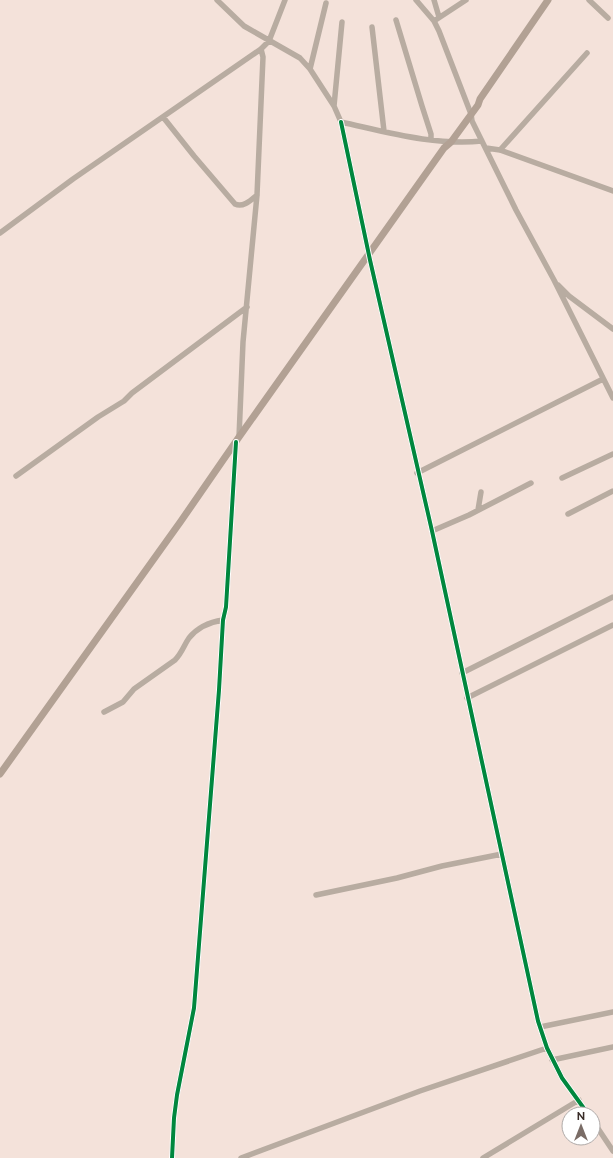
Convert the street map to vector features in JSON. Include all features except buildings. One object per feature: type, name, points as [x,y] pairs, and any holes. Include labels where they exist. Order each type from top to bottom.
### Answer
[{"type":"main road","points":[[0,774],[468,116],[474,102],[480,99],[548,0]]},
{"type":"street","points":[[217,0],[244,26],[300,58],[310,69],[334,106],[341,122],[369,255],[432,531],[467,698],[540,1027],[552,1060],[562,1078],[583,1106]]},
{"type":"street","points":[[0,233],[73,179],[261,49],[269,41],[285,0]]},
{"type":"street","points":[[416,0],[436,19]]},
{"type":"street","points":[[434,0],[439,30],[468,116],[554,280],[613,398]]},
{"type":"street","points":[[436,19],[466,0]]},
{"type":"street","points":[[589,0],[608,18]]},
{"type":"street","points":[[310,69],[326,4]]},
{"type":"street","points":[[396,20],[431,140]]},
{"type":"street","points":[[334,106],[342,22]]},
{"type":"street","points":[[372,27],[384,131]]},
{"type":"street","points":[[172,1158],[177,1095],[194,1008],[218,705],[223,620],[226,607],[243,342],[257,195],[263,57],[261,49]]},
{"type":"street","points":[[500,150],[588,52]]},
{"type":"street","points":[[163,117],[235,204],[238,206],[243,205],[257,195]]},
{"type":"street","points":[[341,122],[447,144],[482,141]]},
{"type":"street","points":[[486,148],[500,150],[613,191]]},
{"type":"street","points":[[554,280],[569,296],[612,327]]},
{"type":"street","points":[[16,476],[98,417],[124,401],[132,393],[247,307]]},
{"type":"street","points":[[418,473],[603,379]]},
{"type":"street","points":[[562,478],[613,454]]},
{"type":"street","points":[[432,531],[444,527],[531,483]]},
{"type":"street","points":[[568,514],[613,491]]},
{"type":"street","points":[[478,510],[481,492]]},
{"type":"street","points":[[462,673],[613,597]]},
{"type":"street","points":[[104,712],[123,702],[134,690],[175,660],[189,638],[197,631],[208,623],[223,620]]},
{"type":"street","points":[[467,698],[613,625]]},
{"type":"street","points":[[316,895],[502,854]]},
{"type":"street","points":[[540,1027],[613,1012]]},
{"type":"street","points":[[241,1158],[420,1091],[547,1048]]},
{"type":"street","points":[[552,1060],[613,1048]]},
{"type":"street","points":[[483,1158],[579,1100]]},
{"type":"street","points":[[601,1133],[613,1151]]},
{"type":"cycle path","points":[[341,122],[370,260],[432,531],[538,1021],[547,1048],[562,1078],[582,1106]]},
{"type":"cycle path","points":[[172,1158],[177,1095],[194,1008],[219,690],[223,620],[226,607],[236,442]]}]
